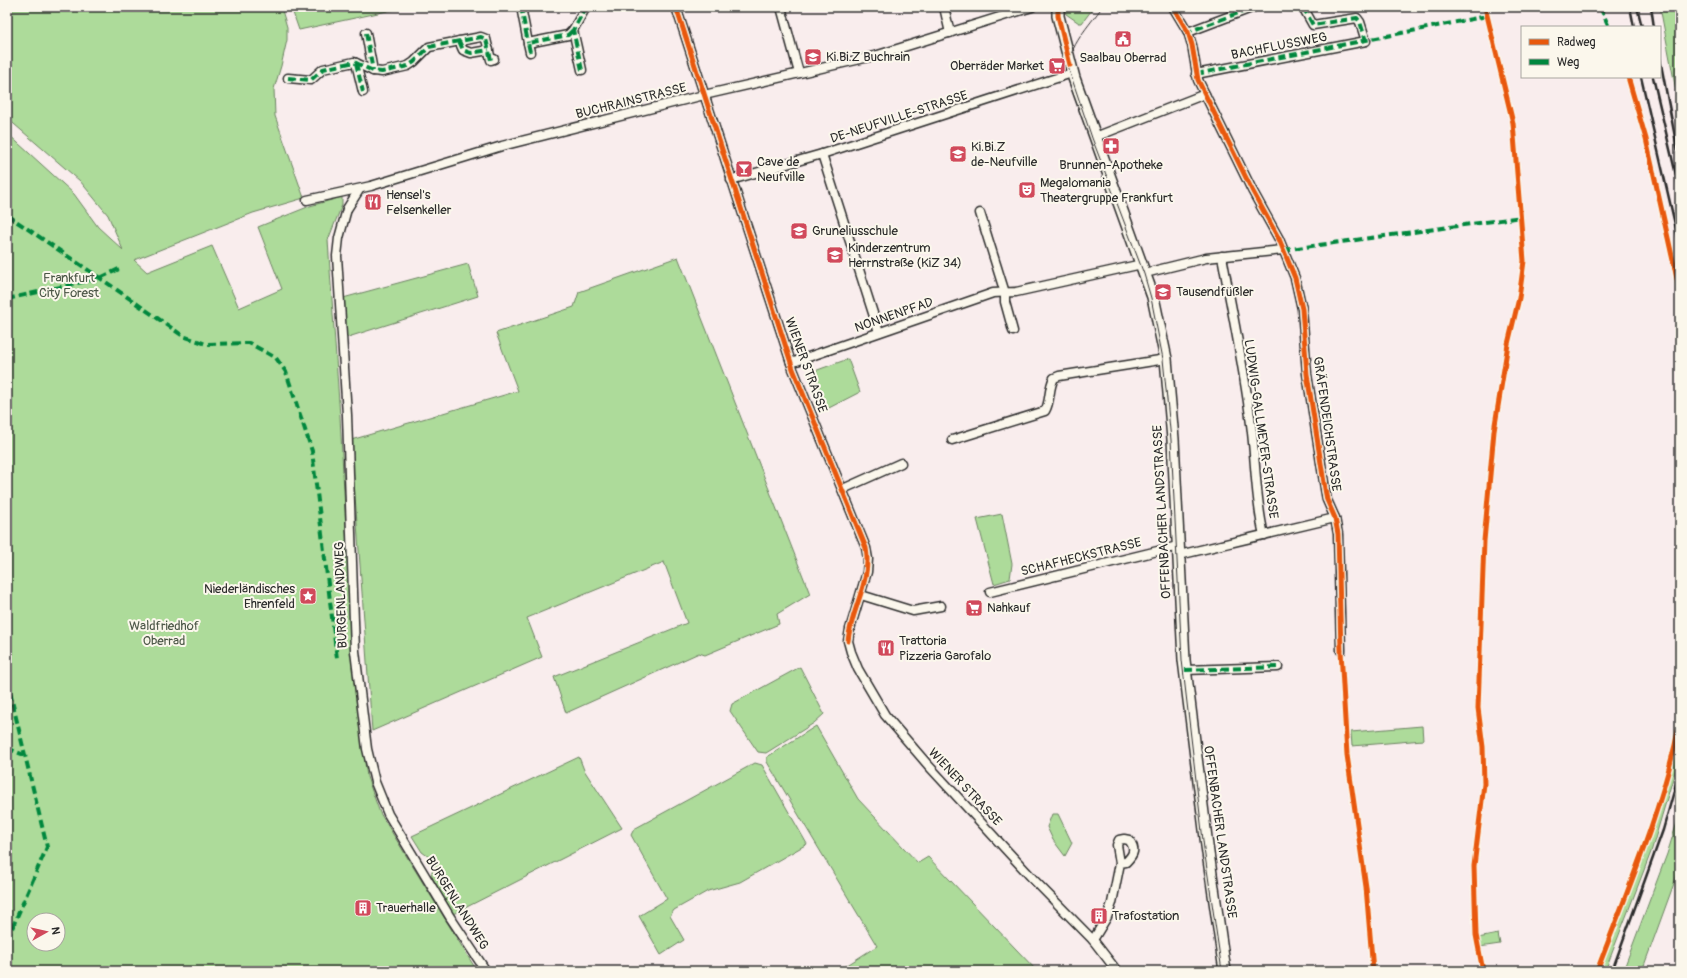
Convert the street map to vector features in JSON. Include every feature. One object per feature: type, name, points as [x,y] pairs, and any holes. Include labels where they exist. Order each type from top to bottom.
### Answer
[{"type":"main road","name":"OFFENBACHER LANDSTRASSE","points":[[1058,7],[1058,16],[1071,69],[1144,269],[1153,297],[1166,359],[1185,670],[1207,846],[1225,971]]},
{"type":"street","points":[[525,7],[522,12],[530,52]]},
{"type":"street","points":[[528,43],[568,35],[573,30],[586,7]]},
{"type":"street","name":"WIENER STRASSE","points":[[676,7],[791,363],[866,548],[868,559],[867,572],[850,629],[848,642],[858,669],[886,715],[928,766],[1034,880],[1093,940],[1117,971]]},
{"type":"street","points":[[781,7],[799,73]]},
{"type":"street","points":[[944,7],[950,33]]},
{"type":"street","name":"BUCHRAINSTRASSE","points":[[307,200],[359,190],[502,146],[704,95],[878,55],[1032,7]]},
{"type":"street","name":"GRÄFENDEICHSTRASSE","points":[[1173,7],[1188,32],[1194,56],[1196,74],[1283,250],[1299,292],[1304,327],[1307,374],[1321,466],[1327,500],[1335,518],[1338,534],[1341,650]]},
{"type":"street","points":[[1188,32],[1254,7]]},
{"type":"street","name":"BACHFLUSSWEG","points":[[1196,74],[1366,41],[1360,22],[1357,18],[1313,25],[1303,7]]},
{"type":"street","points":[[573,30],[582,70]]},
{"type":"street","points":[[366,33],[373,71]]},
{"type":"street","points":[[288,78],[309,81],[314,79],[323,69],[327,67],[354,62],[373,71],[382,72],[408,66],[429,47],[481,37],[486,39],[491,60],[494,59]]},
{"type":"street","points":[[459,41],[463,50],[471,53],[489,50]]},
{"type":"street","points":[[356,63],[363,92]]},
{"type":"street","name":"DE-NEUFVILLE-STRASSE","points":[[731,180],[822,154],[1071,69]]},
{"type":"street","points":[[1095,137],[1205,94]]},
{"type":"street","points":[[822,154],[879,332]]},
{"type":"street","name":"BURGENLANDWEG","points":[[359,190],[347,209],[339,238],[337,256],[347,415],[356,651],[367,749],[375,782],[388,814],[450,917],[486,971]]},
{"type":"street","points":[[980,213],[1005,293],[1005,302],[1013,331]]},
{"type":"street","name":"NONNENPFAD","points":[[791,363],[993,293],[1016,292],[1222,256],[1283,250]]},
{"type":"street","name":"LUDWIG-GALLMEYER-STRASSE","points":[[1222,256],[1248,398],[1258,512],[1264,535]]},
{"type":"street","points":[[952,440],[1045,411],[1048,406],[1050,386],[1054,378],[1059,376],[1166,359]]},
{"type":"street","points":[[843,489],[901,463]]},
{"type":"street","name":"SCHAFHECKSTRASSE","points":[[990,592],[1178,551],[1264,535],[1335,518]]},
{"type":"street","points":[[861,595],[913,611],[941,606]]},
{"type":"street","points":[[1185,670],[1278,667]]},
{"type":"street","points":[[1093,940],[1110,912],[1120,863]]},
{"type":"green space","name":"Waldfriedhof Oberrad","points":[[7,7],[281,7],[287,27],[287,40],[274,89],[275,116],[304,198],[253,213],[134,260],[147,272],[212,246],[239,308],[282,289],[258,227],[310,206],[342,197],[342,205],[328,240],[340,417],[353,660],[367,777],[380,813],[477,971],[7,971],[7,133],[74,194],[98,227],[123,250],[108,215],[80,181],[7,118]]},
{"type":"green space","points":[[291,7],[406,7],[299,30]]},
{"type":"green space","points":[[1065,7],[1094,7],[1082,23],[1079,23],[1066,14]]},
{"type":"green space","points":[[1660,7],[1680,7],[1680,106],[1678,101]]},
{"type":"green space","points":[[678,257],[810,594],[777,614],[779,624],[705,655],[699,653],[566,713],[554,677],[687,623],[664,562],[527,618],[542,657],[372,731],[351,440],[518,391],[496,333],[574,307],[579,292]]},
{"type":"green space","points":[[468,264],[478,296],[345,338],[343,298]]},
{"type":"green space","points":[[848,359],[860,392],[823,411],[809,373]]},
{"type":"green space","points":[[1002,514],[1012,564],[1010,579],[994,584],[977,519]]},
{"type":"green space","points":[[800,667],[824,714],[814,723],[766,753],[758,752],[730,711],[732,704]]},
{"type":"green space","points":[[816,726],[858,799],[918,863],[928,857],[1037,971],[838,971],[877,946],[767,762],[767,757]]},
{"type":"green space","points":[[1422,726],[1423,740],[1352,746],[1351,732]]},
{"type":"green space","points":[[1676,753],[1680,753],[1680,755],[1651,852],[1605,971],[1599,971],[1654,828]]},
{"type":"green space","points":[[579,757],[584,770],[622,828],[453,914],[431,875],[436,862],[422,852],[412,836]]},
{"type":"green space","points":[[755,763],[762,765],[807,844],[740,882],[708,891],[674,910],[670,916],[684,940],[661,955],[639,916],[667,899],[631,835],[634,829]]},
{"type":"green space","points":[[1680,813],[1680,867],[1642,971],[1623,971],[1667,854]]},
{"type":"green space","points":[[1052,814],[1058,814],[1072,843],[1065,856],[1053,840],[1047,827]]},
{"type":"green space","points":[[1498,934],[1500,944],[1479,947],[1478,938]]},
{"type":"tram line","points":[[1102,7],[1075,45],[1069,61],[1069,70],[1092,138],[1144,274],[1151,298],[1163,359],[1171,440],[1182,660],[1204,849],[1222,971]]},
{"type":"railway","points":[[1630,7],[1634,26]]},
{"type":"railway","points":[[1637,7],[1642,26]]},
{"type":"railway","points":[[1651,7],[1654,26]]},
{"type":"railway","points":[[1661,64],[1680,163]]},
{"type":"railway","points":[[1641,78],[1680,246]]},
{"type":"railway","points":[[1653,78],[1680,192]]},
{"type":"railway","points":[[1612,971],[1663,830],[1680,770]]},
{"type":"marked path","points":[[525,7],[522,12],[528,43]]},
{"type":"marked path","points":[[582,70],[573,30],[586,7]]},
{"type":"marked path","points":[[1189,35],[1188,32],[1254,7]]},
{"type":"marked path","points":[[1303,7],[1313,25],[1357,18],[1360,22],[1366,41]]},
{"type":"marked path","points":[[1600,7],[1609,26]]},
{"type":"marked path","points":[[1196,74],[1487,16]]},
{"type":"marked path","points":[[530,52],[528,43],[568,35],[573,30]]},
{"type":"marked path","points":[[366,33],[373,71]]},
{"type":"marked path","points":[[288,78],[311,80],[323,69],[354,62],[373,71],[382,72],[408,66],[429,47],[481,37],[486,39],[491,60],[494,59]]},
{"type":"marked path","points":[[459,41],[463,50],[471,53],[489,50]]},
{"type":"marked path","points":[[356,63],[363,92]]},
{"type":"marked path","points":[[7,215],[183,336],[206,344],[249,343],[276,358],[286,372],[312,451],[337,659]]},
{"type":"marked path","points":[[1283,250],[1522,217]]},
{"type":"marked path","points":[[7,299],[100,278],[119,269]]},
{"type":"marked path","points":[[1185,670],[1278,667]]},
{"type":"marked path","points":[[7,680],[47,847],[7,940]]},
{"type":"marked path","points":[[7,748],[24,755]]},
{"type":"cycle path","points":[[676,7],[793,369],[866,548],[867,560],[864,583],[853,618],[848,641]]},
{"type":"cycle path","points":[[1058,7],[1058,16],[1070,65]]},
{"type":"cycle path","points":[[1173,7],[1188,32],[1192,45],[1198,80],[1252,190],[1279,239],[1295,278],[1302,309],[1307,374],[1325,489],[1327,500],[1335,518],[1338,534],[1341,651],[1347,755],[1366,887],[1373,971]]},
{"type":"cycle path","points":[[1483,971],[1476,935],[1474,866],[1484,784],[1483,747],[1478,708],[1484,541],[1494,431],[1508,344],[1519,298],[1524,261],[1513,123],[1485,7]]},
{"type":"cycle path","points":[[1628,78],[1646,139],[1680,292]]},
{"type":"cycle path","points":[[1597,971],[1644,848],[1664,786],[1680,722]]},
{"type":"place","name":"Saalbau Oberrad","points":[[1123,39]]},
{"type":"place","name":"Ki.Bi.Z Buchrain","points":[[813,57]]},
{"type":"place","name":"Oberräder Market","points":[[1057,66]]},
{"type":"place","name":"Brunnen-Apotheke","points":[[1111,146]]},
{"type":"place","name":"Ki.Bi.Z de-Neufville","points":[[958,154]]},
{"type":"place","name":"Cave de Neufville","points":[[744,169]]},
{"type":"place","name":"Megalomania Theatergruppe Frankfurt","points":[[1027,190]]},
{"type":"place","name":"Hensel's Felsenkeller","points":[[373,202]]},
{"type":"place","name":"Gruneliusschule","points":[[799,231]]},
{"type":"place","name":"Kinderzentrum Herrnstraße (KiZ 34)","points":[[835,255]]},
{"type":"place","name":"Tausendfüßler","points":[[1163,292]]},
{"type":"place","name":"Niederländisches Ehrenfeld","points":[[308,596]]},
{"type":"place","name":"Nahkauf","points":[[974,608]]},
{"type":"place","name":"Trattoria Pizzeria Garofalo","points":[[886,648]]},
{"type":"place","name":"Trauerhalle","points":[[363,908]]},
{"type":"place","name":"Trafostation","points":[[1099,916]]},
{"type":"park label","name":"Frankfurt City Forest","points":[[69,286]]}]
